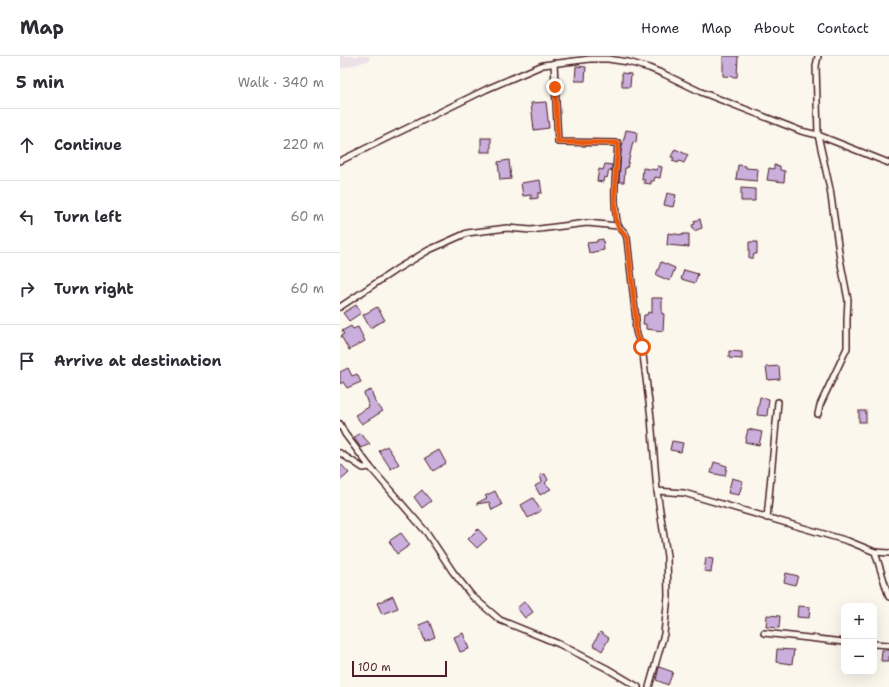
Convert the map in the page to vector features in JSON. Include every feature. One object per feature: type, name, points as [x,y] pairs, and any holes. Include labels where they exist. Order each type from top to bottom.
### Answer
[{"type":"street","points":[[818,56],[816,66],[818,135],[830,189],[840,260],[848,300],[847,348],[820,405],[818,414]]},
{"type":"street","points":[[340,161],[487,89],[543,65],[608,58],[628,62],[664,74],[701,92],[889,163]]},
{"type":"street","points":[[554,63],[558,142],[618,143],[615,199],[616,216],[618,226],[625,233],[627,238],[636,320],[635,326],[637,337],[642,347],[651,418],[657,491],[666,556],[668,596],[664,634],[650,687]]},
{"type":"street","points":[[340,307],[397,268],[429,250],[467,233],[507,228],[532,230],[587,223],[618,226]]},
{"type":"street","points":[[767,518],[778,402]]},
{"type":"street","points":[[340,424],[370,467],[427,533],[453,572],[472,596],[500,620],[559,644],[606,668],[638,687]]},
{"type":"street","points":[[340,453],[363,468],[370,467]]},
{"type":"street","points":[[657,491],[684,493],[848,541],[875,552],[889,553]]},
{"type":"street","points":[[875,552],[889,597]]},
{"type":"street","points":[[764,633],[841,642]]},
{"type":"street","points":[[877,644],[889,645]]},
{"type":"shaded area","points":[[340,56],[369,56],[370,60],[340,69]]},
{"type":"building","points":[[723,56],[738,56],[737,77],[723,76]]},
{"type":"building","points":[[576,66],[586,67],[585,81],[575,81]]},
{"type":"building","points":[[622,73],[631,74],[630,87],[622,87]]},
{"type":"building","points":[[546,102],[549,128],[534,130],[531,103]]},
{"type":"building","points":[[626,130],[637,132],[636,143],[633,142],[627,168],[625,168],[624,182],[619,182],[621,151]]},
{"type":"building","points":[[481,138],[491,138],[491,152],[481,152]]},
{"type":"building","points":[[675,149],[688,155],[684,163],[672,161],[674,158],[671,157]]},
{"type":"building","points":[[509,160],[511,179],[500,180],[498,162]]},
{"type":"building","points":[[605,164],[612,165],[612,171],[609,170],[607,178],[604,177],[603,182],[597,181],[599,169],[603,170]]},
{"type":"building","points":[[738,165],[746,166],[746,168],[758,169],[757,181],[736,179]]},
{"type":"building","points":[[774,165],[780,166],[780,170],[785,171],[784,182],[767,180],[769,168],[774,169]]},
{"type":"building","points":[[658,166],[662,167],[660,178],[655,177],[654,181],[651,181],[651,184],[644,183],[645,180],[642,180],[643,168],[657,170]]},
{"type":"building","points":[[540,180],[542,193],[538,193],[538,198],[531,199],[531,195],[523,196],[521,183]]},
{"type":"building","points":[[741,188],[755,189],[755,201],[741,201]]},
{"type":"building","points":[[667,193],[676,195],[673,207],[664,205]]},
{"type":"building","points":[[700,219],[702,228],[694,231],[692,225],[695,224],[694,221]]},
{"type":"building","points":[[668,233],[683,235],[689,234],[689,247],[667,245]]},
{"type":"building","points":[[603,239],[604,250],[589,253],[587,243],[597,242],[597,240]]},
{"type":"building","points":[[749,242],[757,242],[757,254],[754,254],[753,258],[749,258]]},
{"type":"building","points":[[661,262],[675,268],[670,281],[656,275]]},
{"type":"building","points":[[684,270],[698,274],[695,283],[681,279]]},
{"type":"building","points":[[652,298],[662,298],[662,314],[664,314],[663,331],[646,329],[646,324],[643,324],[644,315],[647,315],[648,312],[652,313]]},
{"type":"building","points":[[356,305],[361,313],[349,321],[343,313]]},
{"type":"building","points":[[377,307],[385,320],[370,328],[363,315]]},
{"type":"building","points":[[351,326],[353,329],[358,327],[365,341],[349,350],[341,336],[344,334],[342,331]]},
{"type":"building","points":[[729,351],[742,352],[742,359],[729,358]]},
{"type":"building","points":[[779,366],[780,379],[768,380],[766,367]]},
{"type":"building","points":[[348,368],[352,376],[357,374],[361,382],[347,388],[343,382],[340,384],[340,372]]},
{"type":"building","points":[[371,390],[375,402],[383,411],[362,424],[355,415],[369,407],[364,393]]},
{"type":"building","points":[[760,397],[769,399],[767,416],[757,415]]},
{"type":"building","points":[[859,411],[866,411],[866,422],[859,422]]},
{"type":"building","points":[[748,429],[762,432],[759,445],[745,442]]},
{"type":"building","points":[[360,433],[370,444],[361,448],[354,438]]},
{"type":"building","points":[[672,441],[683,443],[681,452],[670,450]]},
{"type":"building","points":[[387,446],[399,464],[391,469],[379,451]]},
{"type":"building","points":[[439,450],[446,463],[433,471],[425,458]]},
{"type":"building","points":[[714,462],[727,466],[725,476],[711,473]]},
{"type":"building","points":[[340,463],[349,473],[340,481]]},
{"type":"building","points":[[545,474],[548,480],[545,483],[551,489],[540,495],[535,486],[542,482],[540,475]]},
{"type":"building","points":[[732,478],[743,481],[739,495],[728,493]]},
{"type":"building","points":[[422,490],[431,501],[422,508],[414,497]]},
{"type":"building","points":[[495,491],[502,505],[492,510],[489,502],[477,504],[487,498],[485,496]]},
{"type":"building","points":[[533,498],[541,511],[528,518],[521,505]]},
{"type":"building","points":[[478,529],[487,539],[477,548],[468,539]]},
{"type":"building","points":[[401,533],[410,545],[397,554],[389,541]]},
{"type":"building","points":[[706,558],[713,559],[711,572],[704,571]]},
{"type":"building","points":[[786,573],[798,576],[795,585],[784,582]]},
{"type":"building","points":[[393,596],[398,608],[382,614],[377,603]]},
{"type":"building","points":[[525,601],[533,612],[525,618],[517,608]]},
{"type":"building","points":[[798,606],[810,607],[809,618],[797,617]]},
{"type":"building","points":[[767,615],[780,616],[779,628],[766,627]]},
{"type":"building","points":[[429,621],[435,637],[425,641],[419,625]]},
{"type":"building","points":[[600,632],[609,638],[602,651],[593,645]]},
{"type":"building","points":[[463,633],[469,649],[460,652],[454,637]]},
{"type":"building","points":[[777,649],[794,650],[792,664],[776,662]]},
{"type":"building","points":[[882,650],[889,650],[889,661],[881,661]]},
{"type":"building","points":[[659,667],[673,672],[668,685],[656,680]]},
{"type":"route","points":[[555,87],[558,142],[618,143],[615,199],[616,216],[618,226],[625,233],[627,238],[636,320],[635,326],[637,337],[642,347]]}]
